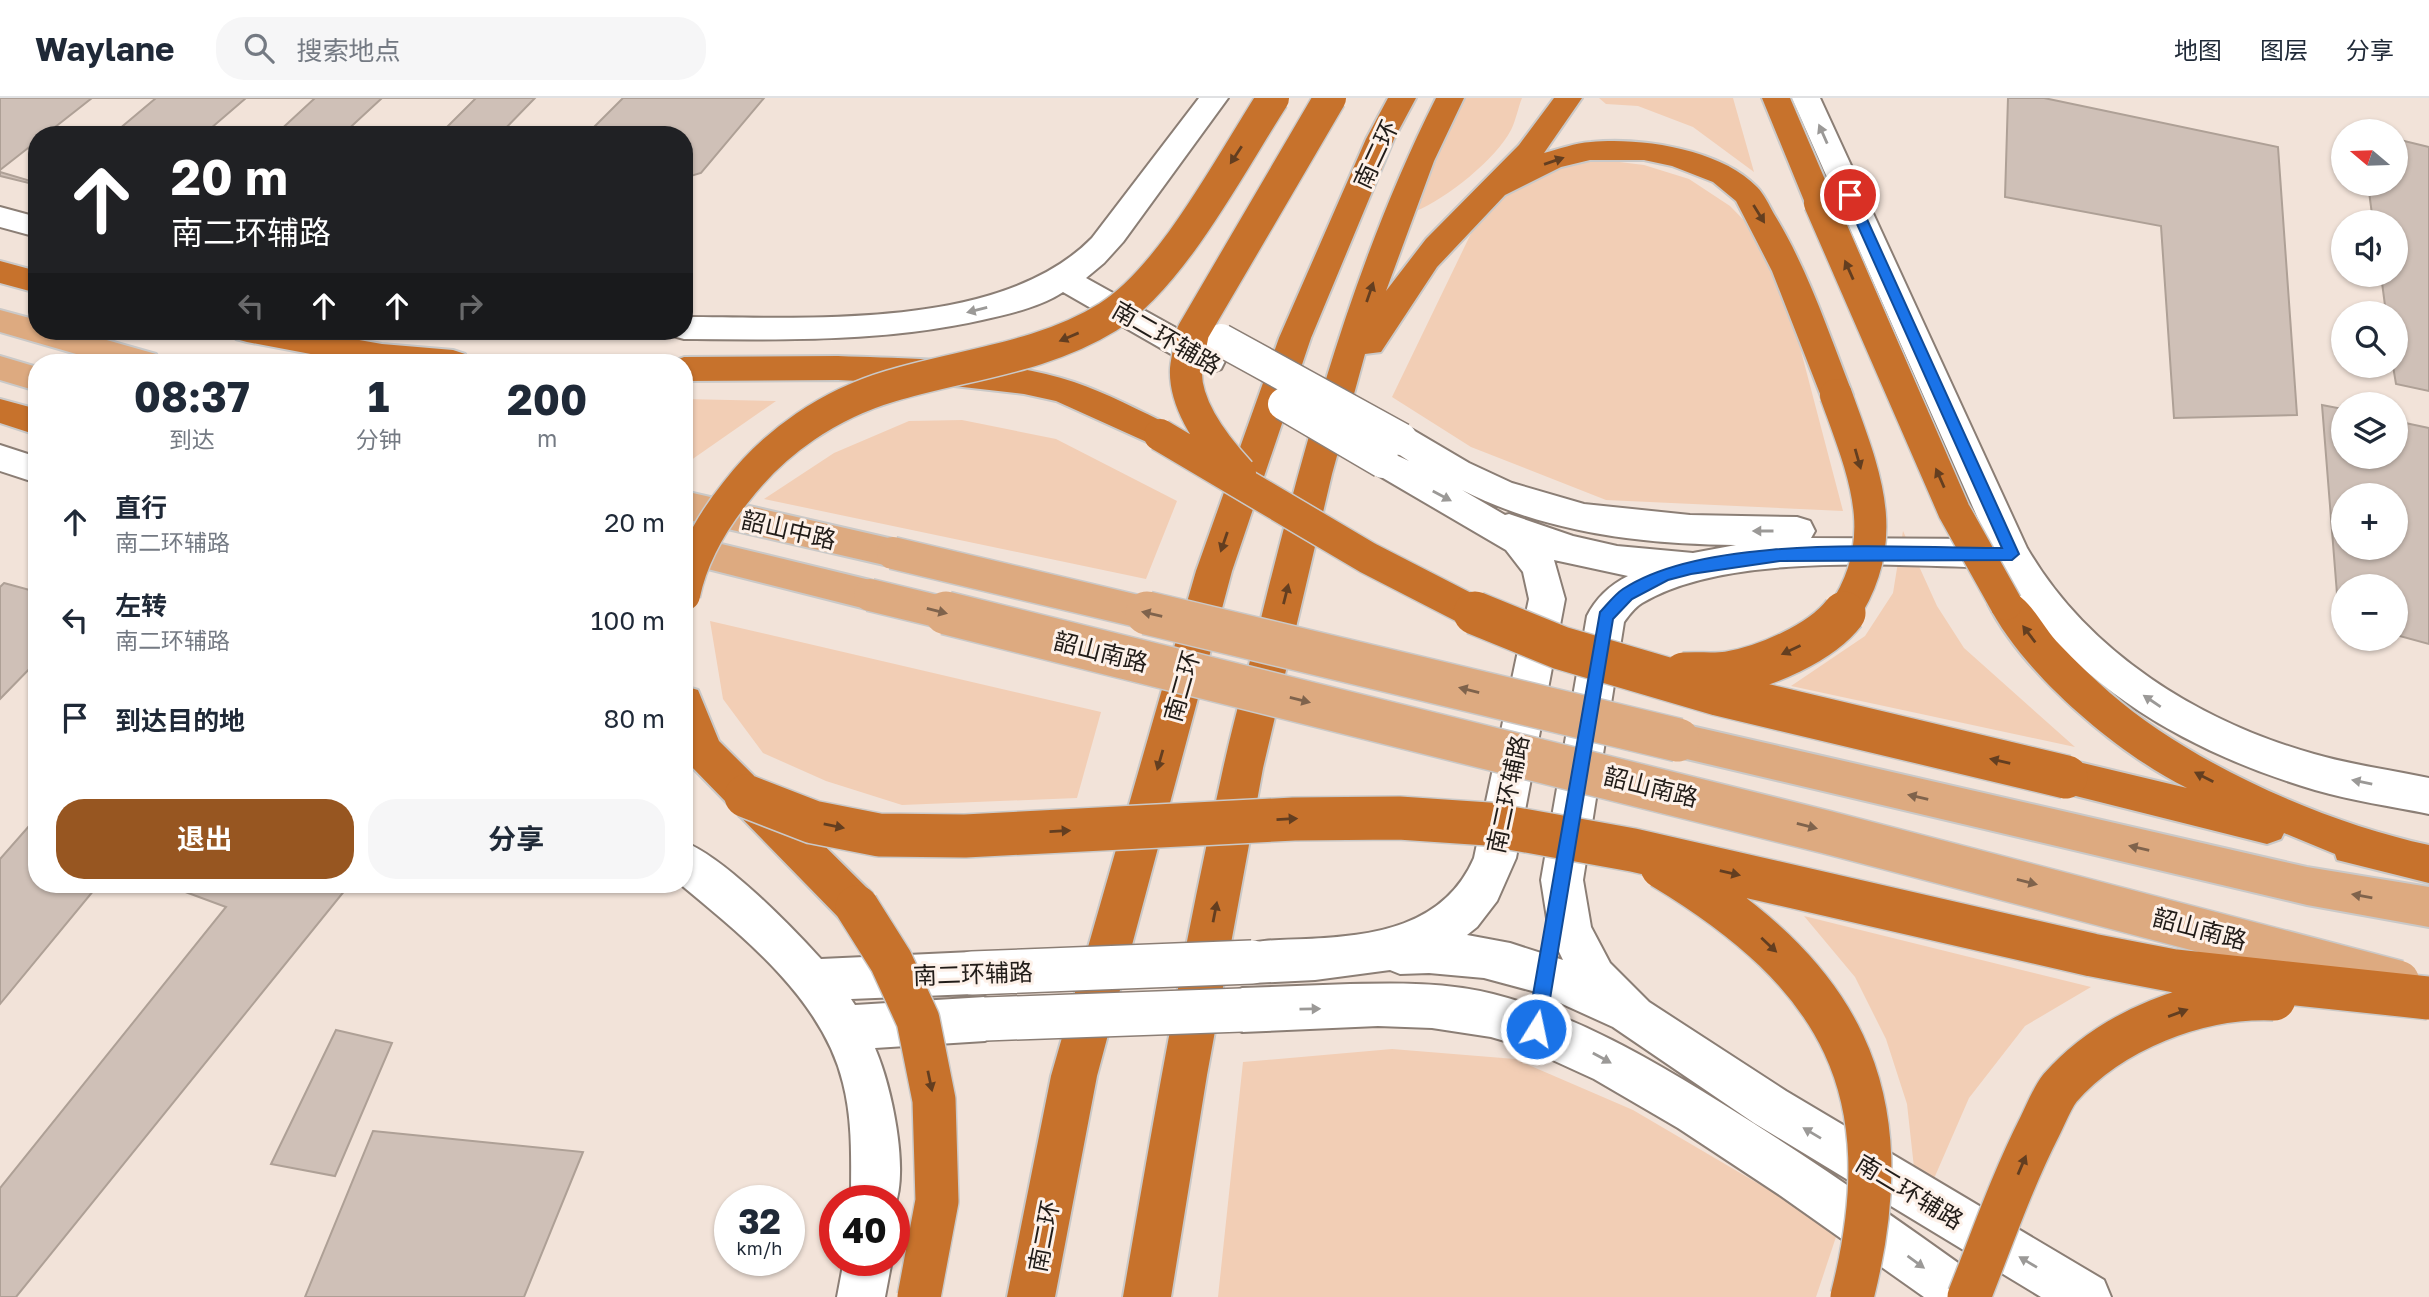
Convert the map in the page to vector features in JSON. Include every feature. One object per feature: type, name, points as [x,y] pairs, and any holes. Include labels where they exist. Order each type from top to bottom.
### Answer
[{"type":"highway","points":[[693,566],[707,531],[740,485],[782,441],[839,406],[889,386],[1069,338],[1109,316],[1145,288],[1181,239],[1273,98]]},
{"type":"highway","points":[[1258,492],[1216,447],[1196,413],[1186,372],[1193,332],[1330,98]]},
{"type":"highway","name":"南二环","points":[[1031,1297],[1074,1076],[1214,571],[1295,338],[1380,139],[1402,98]]},
{"type":"highway","name":"南二环","points":[[1147,1297],[1184,1075],[1243,768],[1315,474],[1342,375],[1381,260],[1419,161],[1450,98]]},
{"type":"highway","points":[[1315,474],[1354,373],[1391,305],[1445,237],[1555,122],[1568,98]]},
{"type":"highway","points":[[1776,98],[1954,511],[2006,604],[2045,655],[2098,706],[2175,763],[2261,805],[2378,853]]},
{"type":"highway","points":[[1492,189],[1552,160],[1590,151],[1644,151],[1679,158],[1723,175],[1746,194],[1767,227],[1788,271],[1857,454],[1871,508],[1873,547],[1857,592],[1832,628],[1789,652],[1731,672],[1676,674],[1622,667]]},
{"type":"highway","points":[[0,272],[28,280]]},
{"type":"highway","points":[[296,340],[371,354]]},
{"type":"highway","points":[[693,369],[838,369],[945,373],[1024,382],[1064,391],[1160,435],[1428,590],[1499,625],[1622,667],[1795,714],[2429,864]]},
{"type":"highway","points":[[0,411],[28,419]]},
{"type":"highway","points":[[693,725],[703,751],[857,907],[891,961],[918,1020],[934,1100],[937,1201],[919,1297]]},
{"type":"highway","points":[[693,761],[746,796],[813,822],[879,835],[965,836],[1294,819],[1399,818],[1488,824],[1633,850],[2175,971],[2429,1000]]},
{"type":"highway","points":[[1633,850],[1698,888],[1749,927],[1785,960],[1833,1022],[1848,1054],[1863,1112],[1871,1183],[1860,1271],[1852,1297]]},
{"type":"highway","points":[[1967,1297],[2024,1158],[2059,1089],[2110,1045],[2181,1010],[2251,998],[2429,1000]]},
{"type":"main road","points":[[0,321],[28,329]]},
{"type":"main road","points":[[67,340],[116,354]]},
{"type":"main road","points":[[0,368],[28,376]]},
{"type":"main road","name":"韶山中路","points":[[693,507],[893,553]]},
{"type":"main road","name":"韶山中路","points":[[693,551],[870,595]]},
{"type":"main road","name":"韶山南路","points":[[893,553],[2307,887],[2429,907]]},
{"type":"main road","name":"韶山南路","points":[[870,595],[1681,793],[2091,898],[2429,990]]},
{"type":"street","points":[[693,328],[803,328],[909,321],[968,313],[1009,302],[1075,271],[1117,230],[1214,98]]},
{"type":"street","points":[[1806,98],[2007,543],[2039,597],[2092,656],[2151,701],[2203,732],[2315,772],[2429,796]]},
{"type":"street","points":[[0,217],[28,225]]},
{"type":"street","name":"南二环辅路","points":[[812,980],[1373,955],[1417,943],[1457,917],[1482,888],[1495,858],[1547,599],[1540,567],[1519,540],[1481,516],[1392,451],[1075,271]]},
{"type":"street","points":[[1392,451],[1455,472],[1515,499],[1560,530],[1616,560],[1668,565],[1713,564]]},
{"type":"street","points":[[0,458],[28,467]]},
{"type":"street","points":[[1481,516],[1560,530],[1622,524],[2007,543]]},
{"type":"street","name":"南二环辅路","points":[[1622,524],[1562,880],[1570,931],[1595,978],[1633,1017],[1770,1107],[2087,1297]]},
{"type":"street","points":[[1547,599],[1560,530]]},
{"type":"street","points":[[1606,616],[1627,594],[1664,576],[1713,564],[1780,555],[2007,543]]},
{"type":"street","points":[[1459,1010],[1495,858]]},
{"type":"street","points":[[693,869],[737,906],[812,980],[842,1028],[861,1067],[872,1122],[874,1185]]},
{"type":"street","points":[[1536,1029],[1562,880]]},
{"type":"street","points":[[1373,955],[1427,951],[1472,954],[1513,962],[1587,991],[1633,1017]]},
{"type":"street","points":[[842,1028],[1242,1010],[1413,1006],[1459,1010],[1536,1029],[1595,1054],[1786,1169],[1967,1297]]},
{"type":"street","points":[[861,1297],[865,1276]]},
{"type":"shaded area","points":[[1458,98],[1522,98],[1511,130],[1494,153],[1455,188],[1416,211],[1411,191]]},
{"type":"shaded area","points":[[1599,98],[1733,98],[1754,172],[1693,127],[1638,106],[1606,104]]},
{"type":"shaded area","points":[[1587,158],[1644,165],[1689,179],[1730,206],[1775,252],[1843,511],[1606,500],[1471,447],[1392,397],[1477,221],[1516,185],[1553,163]]},
{"type":"shaded area","points":[[693,399],[776,401],[693,459]]},
{"type":"shaded area","points":[[962,420],[1056,439],[1177,501],[1146,579],[764,499],[834,453],[909,421]]},
{"type":"shaded area","points":[[1903,531],[1937,606],[1964,648],[2075,747],[1791,686],[1865,636],[1893,593]]},
{"type":"shaded area","points":[[710,621],[1101,712],[1077,798],[902,805],[826,781],[763,753],[723,699]]},
{"type":"shaded area","points":[[1804,916],[2091,987],[2025,1026],[1969,1098],[1919,1213],[1907,1104],[1886,1039],[1855,977]]},
{"type":"shaded area","points":[[1392,1049],[1515,1059],[1633,1110],[1776,1194],[1836,1237],[1816,1297],[1218,1297],[1243,1062]]},
{"type":"building","points":[[0,98],[535,98],[508,126],[28,126],[28,183],[0,176]]},
{"type":"building","points":[[92,98],[156,98],[123,126],[56,126]]},
{"type":"building","points":[[246,98],[315,98],[285,126],[213,126]]},
{"type":"building","points":[[382,98],[476,98],[448,126],[352,126]]},
{"type":"building","points":[[623,98],[764,98],[701,173],[693,175],[693,126],[595,126]]},
{"type":"building","points":[[2008,98],[2044,98],[2278,147],[2297,415],[2174,418],[2161,226],[2005,197]]},
{"type":"building","points":[[2408,142],[2429,147],[2429,391],[2396,384],[2395,378],[2408,378],[2408,301],[2384,301],[2383,287],[2408,287],[2408,210],[2371,210],[2370,196],[2408,196]]},
{"type":"building","points":[[28,148],[28,180],[0,170]]},
{"type":"building","points":[[2322,405],[2331,407],[2331,469],[2408,469],[2408,424],[2429,428],[2429,644],[2408,638],[2408,574],[2335,574],[2334,560],[2408,560],[2408,483],[2331,483],[2331,518]]},
{"type":"building","points":[[4,583],[28,590],[28,670],[0,699],[0,587]]},
{"type":"building","points":[[28,827],[28,893],[92,893],[0,1004],[0,859]]},
{"type":"building","points":[[188,893],[343,893],[16,1297],[0,1297],[0,1188],[226,907]]},
{"type":"building","points":[[336,1030],[392,1043],[335,1176],[271,1164]]},
{"type":"building","points":[[373,1131],[583,1152],[524,1297],[305,1297]]},
{"type":"route","points":[[1536,1029],[1606,616],[1627,594],[1664,576],[1741,559],[1822,553],[2012,554],[1850,195]]}]
